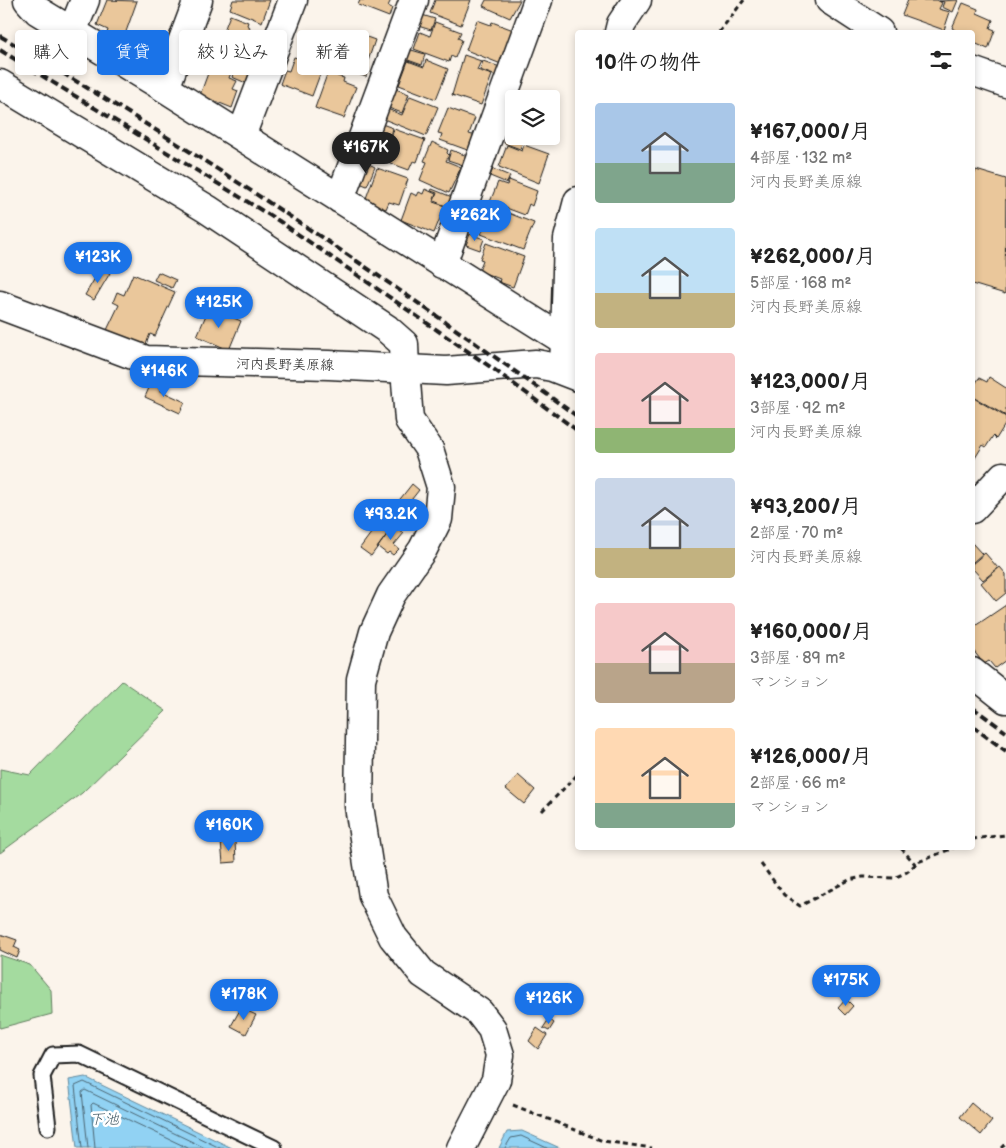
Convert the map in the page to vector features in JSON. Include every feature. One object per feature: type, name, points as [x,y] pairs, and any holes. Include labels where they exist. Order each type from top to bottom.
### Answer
[{"type":"street","points":[[28,0],[38,11],[69,30]]},
{"type":"street","points":[[73,30],[84,0]]},
{"type":"street","points":[[165,88],[198,0]]},
{"type":"street","points":[[241,136],[293,0]]},
{"type":"street","points":[[340,198],[414,0]]},
{"type":"street","points":[[442,264],[538,0]]},
{"type":"street","points":[[620,30],[621,24],[636,0]]},
{"type":"street","points":[[830,0],[876,30]]},
{"type":"street","points":[[87,41],[340,198],[564,341]]},
{"type":"street","points":[[975,72],[1006,84]]},
{"type":"street","points":[[0,84],[207,209],[387,329],[404,344],[409,420],[428,450],[441,487],[438,519],[424,550],[391,595],[374,632],[363,669],[361,678],[359,806],[372,896],[393,937],[423,974],[479,1012],[492,1028],[500,1055],[496,1080],[461,1148]]},
{"type":"street","points":[[571,374],[564,341],[568,239],[575,212]]},
{"type":"street","name":"河内長野美原線","points":[[0,305],[146,360],[329,364],[405,369],[462,370],[536,364],[571,374]]},
{"type":"street","points":[[975,506],[1004,477]]},
{"type":"street","points":[[975,674],[1006,699]]},
{"type":"lane","points":[[48,1128],[42,1076],[53,1055],[79,1054],[274,1148]]},
{"type":"path","points":[[721,30],[744,0]]},
{"type":"path","points":[[542,811],[575,777]]},
{"type":"path","points":[[975,839],[1006,835]]},
{"type":"path","points":[[903,850],[916,865]]},
{"type":"path","points":[[761,864],[784,895],[800,906],[849,880],[863,877],[894,878],[908,872],[916,865],[949,850]]},
{"type":"path","points":[[489,1095],[603,1141],[652,1148]]},
{"type":"path","points":[[1001,1148],[1006,1143]]},
{"type":"green space","points":[[122,681],[166,711],[82,793],[0,853],[0,769],[30,775]]},
{"type":"green space","points":[[0,955],[30,965],[51,990],[52,1014],[0,1028]]},
{"type":"water","name":"下池","points":[[85,1077],[232,1148],[77,1148],[69,1080]]},
{"type":"water","points":[[522,1131],[560,1148],[499,1148],[507,1132]]},
{"type":"building","points":[[107,0],[137,1],[127,30],[108,30],[97,25]]},
{"type":"building","points":[[233,0],[270,0],[262,22],[230,9]]},
{"type":"building","points":[[360,0],[391,0],[388,6],[392,8],[389,17],[358,5]]},
{"type":"building","points":[[435,0],[471,0],[461,25],[430,13]]},
{"type":"building","points":[[486,0],[520,0],[510,18],[483,6]]},
{"type":"building","points":[[908,0],[937,0],[942,3],[939,9],[950,12],[944,30],[902,15]]},
{"type":"building","points":[[958,0],[953,12],[942,7],[944,2],[939,1]]},
{"type":"building","points":[[963,3],[978,9],[977,13],[993,20],[990,28],[995,30],[988,49],[975,43],[975,30],[955,30],[952,28]]},
{"type":"building","points":[[230,15],[248,22],[247,25],[250,27],[249,30],[224,30]]},
{"type":"building","points":[[422,15],[435,19],[431,30],[418,26]]},
{"type":"building","points":[[477,20],[491,25],[492,22],[516,31],[501,64],[466,50]]},
{"type":"building","points":[[435,22],[461,32],[458,38],[462,40],[455,58],[451,56],[449,62],[414,49],[420,32],[430,36]]},
{"type":"building","points":[[369,38],[375,40],[369,58]]},
{"type":"building","points":[[408,49],[425,54],[422,65],[405,59]]},
{"type":"building","points":[[464,55],[481,61],[477,70],[492,75],[481,105],[452,95]]},
{"type":"building","points":[[294,57],[297,58],[297,75],[320,75],[312,96],[280,84],[283,75],[287,75],[287,70],[289,71]]},
{"type":"building","points":[[426,60],[448,69],[436,99],[399,85],[408,61],[424,67]]},
{"type":"building","points":[[483,61],[503,68],[499,77],[480,70]]},
{"type":"building","points":[[207,75],[230,75],[229,78],[237,81],[233,89],[238,91],[232,108],[200,95]]},
{"type":"building","points":[[233,75],[249,75],[246,83],[232,77]]},
{"type":"building","points":[[327,75],[337,75],[344,78],[343,82],[356,87],[344,118],[315,108]]},
{"type":"building","points":[[393,88],[409,94],[402,113],[386,107]]},
{"type":"building","points":[[410,96],[438,107],[426,136],[381,118],[385,108],[402,115]]},
{"type":"building","points":[[448,108],[475,118],[469,134],[476,136],[470,151],[440,140],[442,134],[438,133]]},
{"type":"building","points":[[379,123],[393,128],[391,137],[376,132]]},
{"type":"building","points":[[394,129],[425,140],[417,162],[413,161],[409,170],[374,157],[382,135],[391,138]]},
{"type":"building","points":[[432,142],[448,150],[447,153],[449,155],[446,161],[461,167],[449,193],[420,180],[427,162],[424,161]]},
{"type":"building","points":[[507,145],[522,151],[524,145],[549,154],[539,183],[499,167]]},
{"type":"building","points":[[509,145],[522,145],[520,149]]},
{"type":"building","points":[[451,150],[470,157],[466,166],[448,160]]},
{"type":"building","points":[[365,162],[375,167],[367,186],[357,182]]},
{"type":"building","points":[[377,168],[408,179],[399,205],[389,202],[386,209],[365,201]]},
{"type":"building","points":[[493,169],[510,176],[507,183],[490,176]]},
{"type":"building","points":[[976,170],[1006,179],[1005,294],[975,285]]},
{"type":"building","points":[[509,180],[537,191],[532,206],[529,204],[525,215],[490,202],[498,182],[507,185]]},
{"type":"building","points":[[425,189],[436,194],[433,202],[445,206],[434,233],[401,220],[411,193],[417,196],[419,192],[423,194]]},
{"type":"building","points":[[432,189],[452,197],[448,207],[434,201],[437,193],[431,191]]},
{"type":"building","points":[[498,209],[534,223],[523,250],[481,234],[488,217],[494,220]]},
{"type":"building","points":[[470,234],[484,239],[480,250],[466,245]]},
{"type":"building","points":[[486,243],[524,257],[513,287],[499,282],[500,279],[479,271],[483,260],[480,259]]},
{"type":"building","points":[[101,268],[110,273],[94,300],[85,295]]},
{"type":"building","points":[[158,272],[176,280],[172,288],[154,280]]},
{"type":"building","points":[[133,274],[175,292],[155,336],[150,334],[145,347],[107,330],[119,305],[113,302],[117,292],[124,295]]},
{"type":"building","points":[[214,301],[235,311],[232,318],[211,308]]},
{"type":"building","points":[[209,308],[241,321],[229,350],[197,336]]},
{"type":"building","points":[[989,377],[1006,388],[1006,416],[975,398],[975,384],[979,378],[987,382]]},
{"type":"building","points":[[152,381],[161,385],[159,390],[185,402],[180,413],[145,397]]},
{"type":"building","points":[[975,399],[1006,417],[1006,423],[996,439],[993,436],[986,447],[983,445],[975,458]]},
{"type":"building","points":[[412,484],[419,490],[404,509],[397,503]]},
{"type":"building","points":[[383,517],[394,525],[371,556],[360,548]]},
{"type":"building","points":[[394,525],[404,533],[394,545],[399,549],[393,555],[389,552],[387,554],[378,547]]},
{"type":"building","points":[[975,546],[982,554],[975,560]]},
{"type":"building","points":[[985,553],[998,568],[983,580],[975,571],[975,561]]},
{"type":"building","points":[[1000,567],[1006,574],[1006,593],[996,601],[981,583]]},
{"type":"building","points":[[1006,605],[1006,660],[995,668],[989,661],[984,664],[975,653],[975,626]]},
{"type":"building","points":[[518,775],[535,790],[524,804],[506,789]]},
{"type":"building","points":[[235,841],[236,862],[223,863],[221,842]]},
{"type":"building","points":[[0,934],[17,940],[14,947],[20,950],[17,958],[0,950]]},
{"type":"building","points":[[846,999],[853,1006],[845,1015],[838,1008]]},
{"type":"building","points":[[241,1008],[256,1015],[246,1034],[231,1026]]},
{"type":"building","points":[[549,1019],[554,1023],[549,1031],[543,1028]]},
{"type":"building","points":[[537,1028],[547,1035],[538,1049],[529,1041]]},
{"type":"building","points":[[971,1103],[992,1121],[981,1135],[960,1117]]},
{"type":"railway","points":[[0,36],[148,125],[294,219],[437,316],[575,415]]},
{"type":"railway","points":[[0,50],[279,221],[492,368],[575,429]]},
{"type":"railway","points":[[975,709],[1006,732]]},
{"type":"railway","points":[[975,728],[1006,751]]}]
